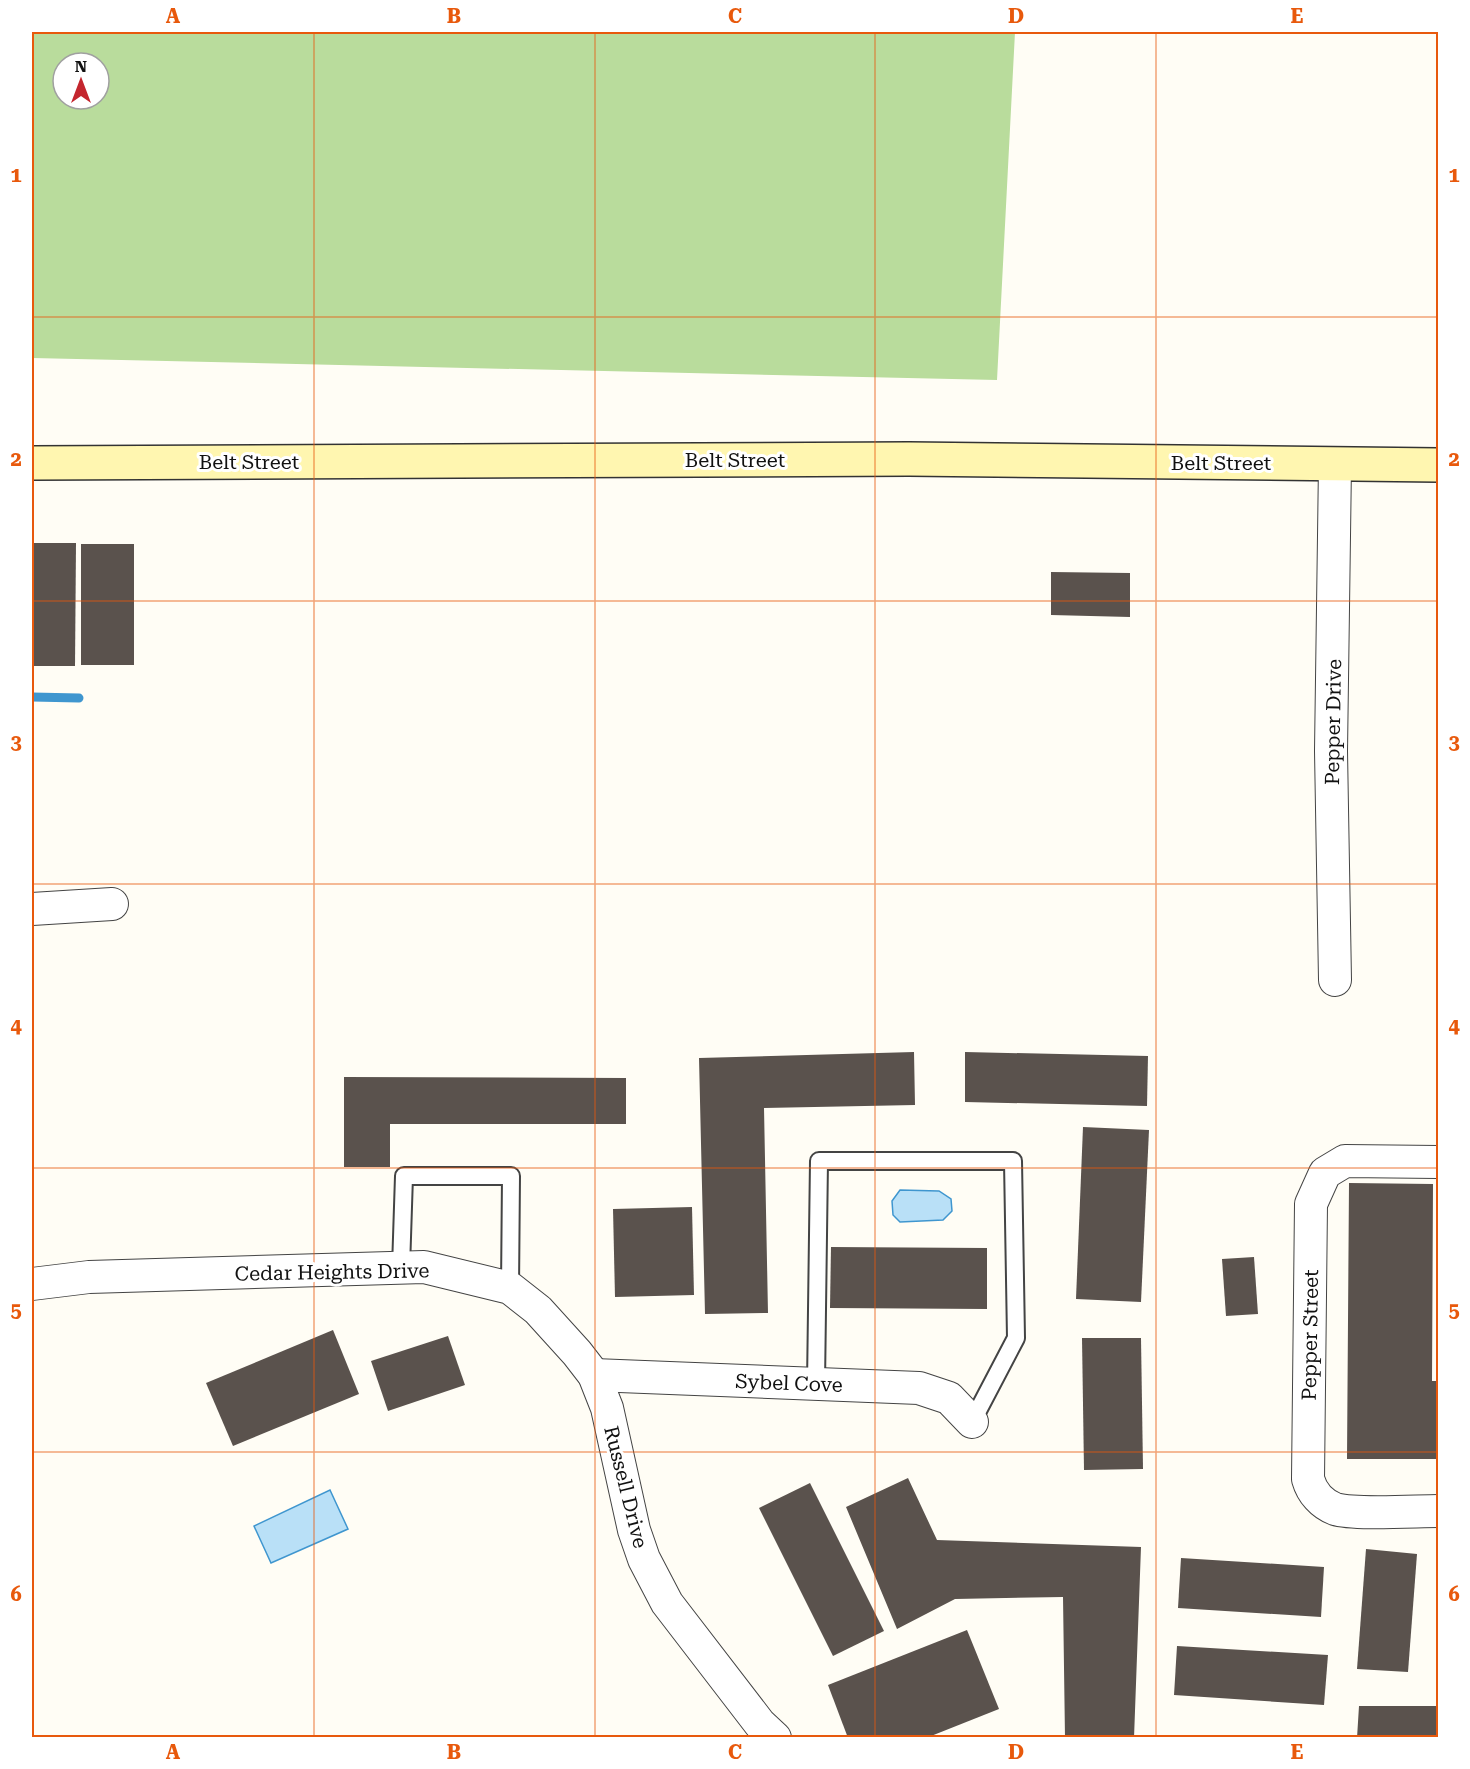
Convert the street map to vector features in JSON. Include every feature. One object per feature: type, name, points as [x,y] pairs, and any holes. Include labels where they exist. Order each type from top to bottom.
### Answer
[{"type":"street","name":"Belt Street","points":[[32,463],[909,459],[1438,465]]},
{"type":"street","name":"Pepper Drive","points":[[1335,464],[1331,751],[1335,980]]},
{"type":"street","points":[[32,909],[112,904]]},
{"type":"street","name":"Pepper Street","points":[[1438,1162],[1345,1161],[1324,1173],[1311,1204],[1308,1479],[1311,1490],[1318,1498],[1338,1510],[1438,1511]]},
{"type":"street","name":"Cedar Heights Drive","points":[[32,1284],[89,1277],[424,1267],[510,1288],[538,1310],[594,1375]]},
{"type":"street","name":"Sybel Cove","points":[[594,1375],[919,1388],[949,1398],[972,1422]]},
{"type":"street","name":"Russell Drive","points":[[594,1375],[607,1408],[634,1530],[644,1559],[667,1604],[760,1724],[775,1737]]},
{"type":"lane","points":[[816,1384],[819,1161],[1013,1161],[1016,1338],[972,1422]]},
{"type":"lane","points":[[401,1268],[404,1176],[511,1176],[510,1288]]},
{"type":"green space","points":[[32,32],[1015,32],[997,380],[32,358]]},
{"type":"water","points":[[900,1190],[939,1191],[951,1199],[952,1211],[943,1220],[900,1222],[893,1215],[892,1201]]},
{"type":"water","points":[[330,1490],[348,1529],[271,1563],[254,1526]]},
{"type":"building","points":[[32,543],[76,543],[75,666],[32,666]]},
{"type":"building","points":[[81,544],[134,544],[134,665],[81,665]]},
{"type":"building","points":[[1051,572],[1130,573],[1130,617],[1051,615]]},
{"type":"building","points":[[914,1052],[915,1105],[764,1108],[768,1313],[705,1314],[699,1058]]},
{"type":"building","points":[[965,1052],[1148,1056],[1147,1106],[965,1102]]},
{"type":"building","points":[[344,1077],[626,1078],[626,1124],[390,1124],[390,1167],[344,1167]]},
{"type":"building","points":[[1083,1127],[1149,1130],[1141,1302],[1076,1299]]},
{"type":"building","points":[[1349,1183],[1433,1184],[1432,1381],[1438,1381],[1438,1459],[1347,1459]]},
{"type":"building","points":[[692,1207],[694,1295],[615,1297],[613,1209]]},
{"type":"building","points":[[831,1247],[987,1248],[987,1309],[830,1308]]},
{"type":"building","points":[[1254,1257],[1258,1314],[1226,1316],[1222,1259]]},
{"type":"building","points":[[333,1330],[359,1394],[233,1446],[206,1383]]},
{"type":"building","points":[[448,1336],[465,1385],[388,1411],[371,1361]]},
{"type":"building","points":[[1082,1338],[1141,1338],[1143,1469],[1084,1470]]},
{"type":"building","points":[[908,1478],[937,1540],[1141,1547],[1134,1738],[1065,1738],[1063,1597],[955,1599],[897,1629],[846,1507]]},
{"type":"building","points":[[810,1483],[884,1631],[833,1656],[759,1508]]},
{"type":"building","points":[[1366,1549],[1417,1554],[1408,1672],[1357,1669]]},
{"type":"building","points":[[1181,1558],[1324,1567],[1321,1617],[1178,1608]]},
{"type":"building","points":[[967,1630],[999,1709],[926,1738],[848,1738],[828,1685]]},
{"type":"building","points":[[1177,1646],[1328,1655],[1324,1705],[1174,1695]]},
{"type":"building","points":[[1359,1706],[1438,1706],[1438,1738],[1357,1738]]},
{"type":"waterway","points":[[32,697],[79,698]]}]
